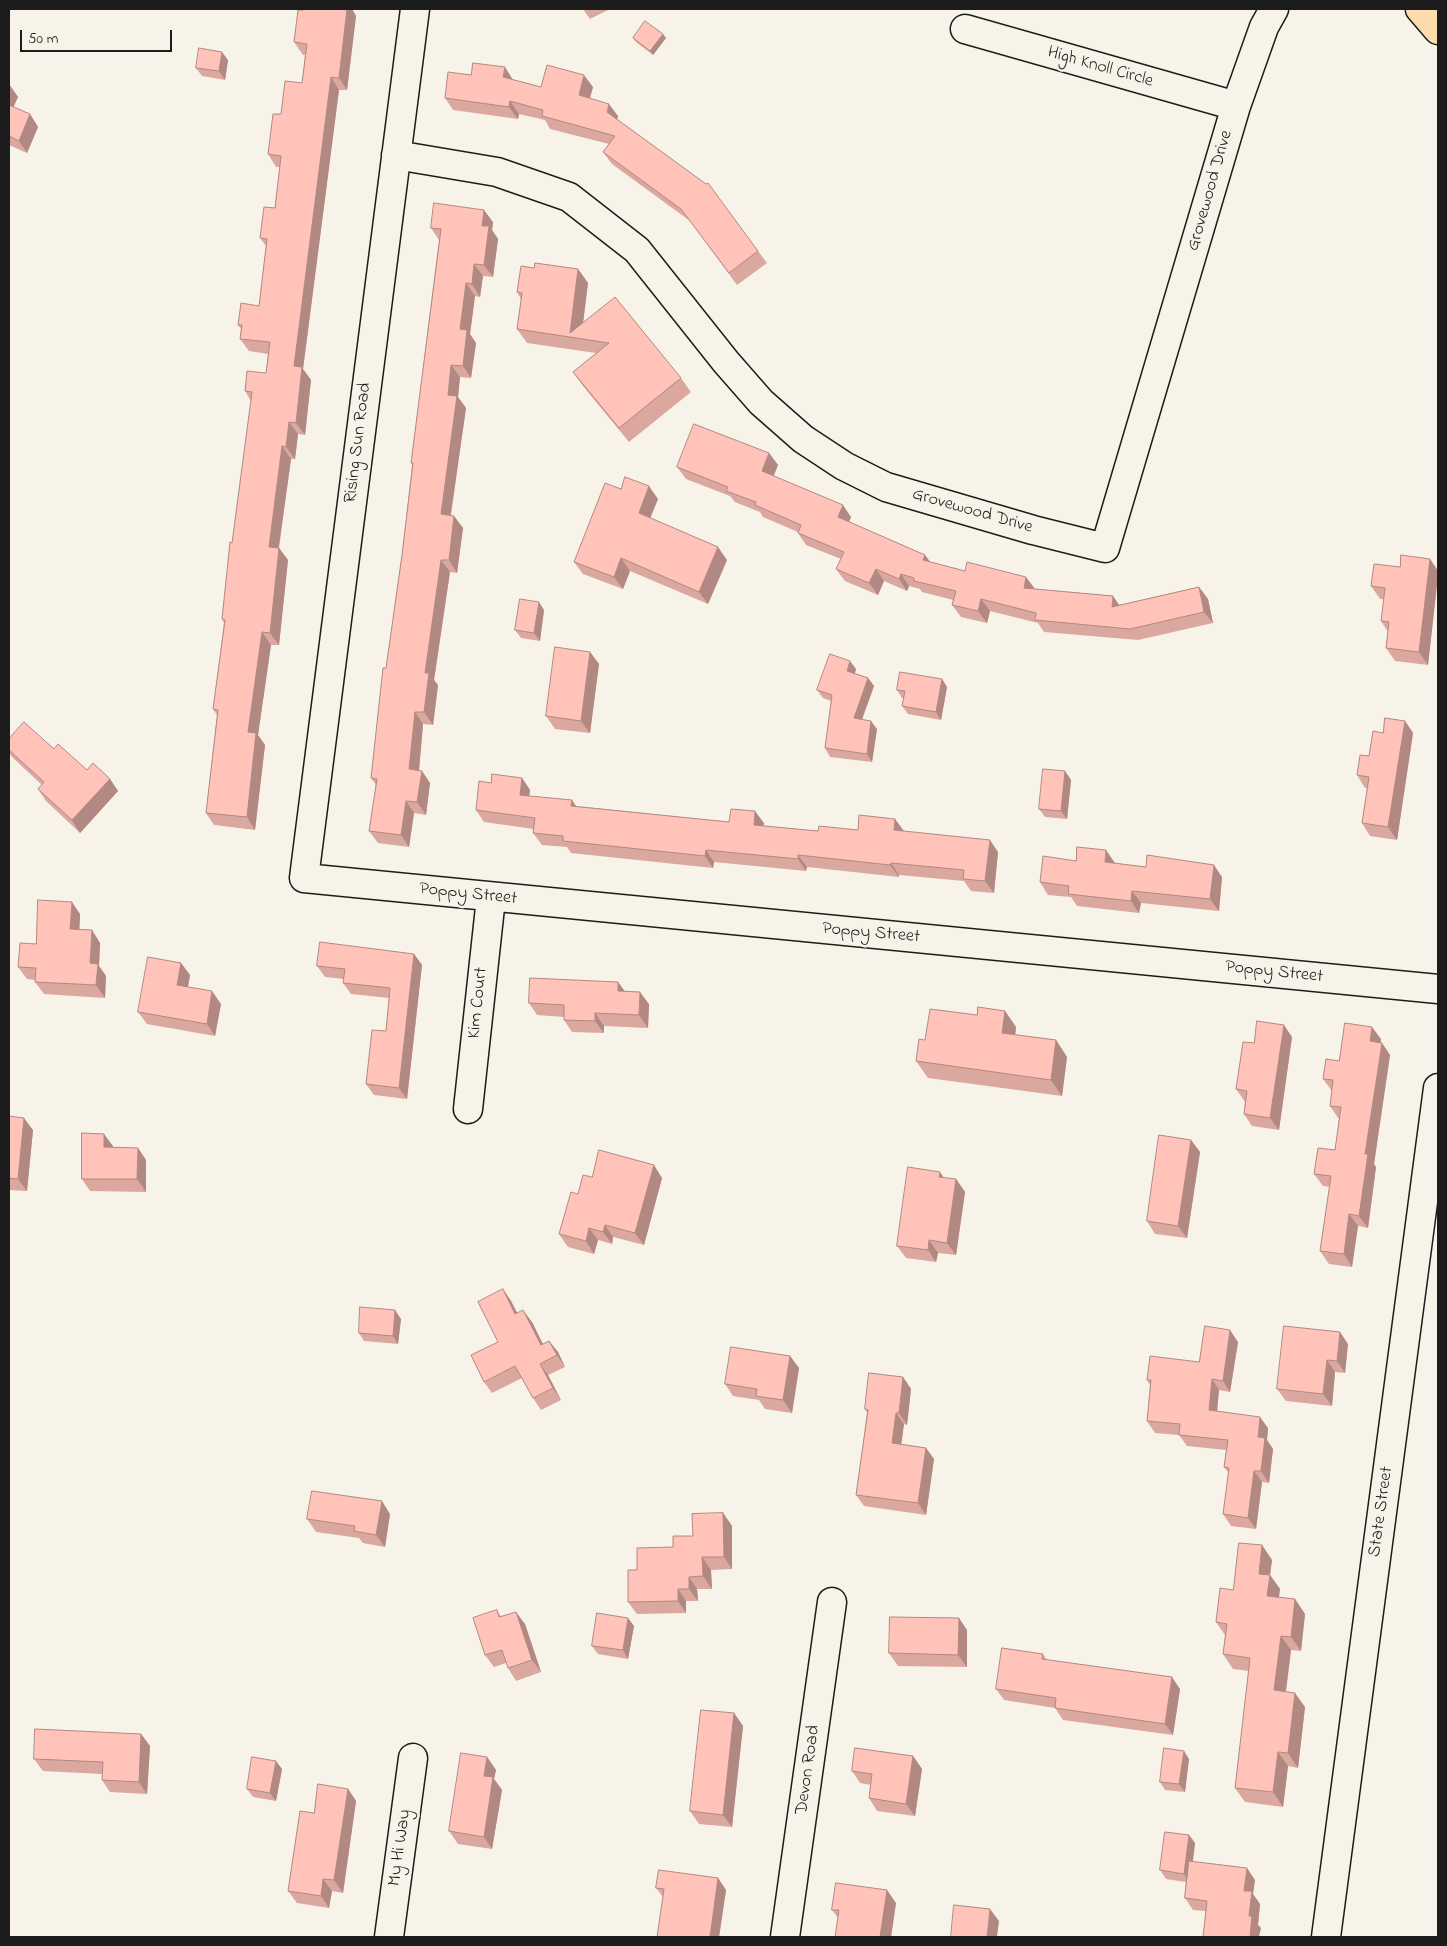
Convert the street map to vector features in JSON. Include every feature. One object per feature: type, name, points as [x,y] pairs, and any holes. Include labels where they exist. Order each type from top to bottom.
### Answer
[{"type":"main road","points":[[1420,9],[1438,30]]},
{"type":"street","name":"Rising Sun Road","points":[[304,878],[414,9]]},
{"type":"street","name":"Grovewood Drive","points":[[396,155],[497,172],[569,197],[637,250],[726,362],[761,402],[802,439],[844,466],[886,487],[1032,530],[1106,548],[1236,106],[1261,35],[1274,9]]},
{"type":"street","name":"High Knoll Circle","points":[[965,29],[1236,106]]},
{"type":"street","name":"Poppy Street","points":[[304,878],[491,898],[1438,989]]},
{"type":"street","name":"Kim Court","points":[[468,1109],[491,898]]},
{"type":"street","name":"State Street","points":[[1326,1937],[1438,1088]]},
{"type":"street","name":"Devon Road","points":[[784,1937],[832,1602]]},
{"type":"street","name":"My Hi Way","points":[[389,1937],[413,1758]]},
{"type":"building","points":[[347,9],[339,78],[331,77],[294,366],[302,367],[296,423],[289,422],[286,447],[282,446],[269,547],[279,548],[270,633],[262,632],[248,732],[256,733],[247,817],[206,813],[218,710],[213,709],[225,620],[222,619],[230,542],[232,543],[252,392],[245,391],[247,371],[266,373],[270,342],[240,339],[242,325],[238,325],[241,303],[259,306],[267,239],[260,238],[264,207],[275,208],[281,156],[268,154],[273,114],[281,114],[285,81],[302,83],[307,44],[294,42],[298,10]]},
{"type":"building","points":[[645,21],[663,34],[650,51],[633,38]]},
{"type":"building","points":[[199,48],[222,52],[219,71],[196,68]]},
{"type":"building","points":[[473,63],[505,67],[503,77],[541,87],[547,65],[584,75],[579,95],[609,104],[607,112],[706,184],[708,183],[758,251],[729,273],[681,209],[603,152],[615,136],[542,116],[543,110],[510,101],[509,107],[445,98],[448,72],[471,75]]},
{"type":"building","points":[[9,105],[30,114],[19,141],[9,136]]},
{"type":"building","points":[[434,203],[484,210],[482,226],[489,226],[484,265],[474,264],[472,284],[466,283],[460,329],[467,330],[463,366],[451,365],[448,395],[457,396],[441,514],[454,516],[449,560],[441,560],[425,673],[429,673],[424,712],[415,712],[409,769],[422,771],[417,802],[406,801],[401,835],[369,831],[377,779],[371,778],[383,668],[386,668],[402,555],[413,463],[411,463],[441,229],[431,228]]},
{"type":"building","points":[[535,263],[578,269],[570,333],[615,297],[681,378],[619,428],[573,372],[609,343],[517,329],[522,293],[517,292],[521,266],[534,268]]},
{"type":"building","points":[[694,424],[769,453],[762,471],[843,505],[838,517],[925,555],[923,560],[965,571],[967,562],[1026,577],[1024,588],[1113,596],[1112,607],[1199,587],[1204,612],[1130,629],[1035,620],[1036,613],[981,599],[978,611],[952,605],[956,591],[914,581],[914,578],[901,574],[899,579],[876,569],[869,583],[836,569],[844,552],[798,533],[801,525],[755,505],[756,502],[726,491],[728,487],[677,467]]},
{"type":"building","points":[[625,477],[649,486],[639,513],[718,547],[699,592],[621,558],[614,577],[574,562],[605,483],[621,489]]},
{"type":"building","points":[[1401,555],[1430,559],[1419,652],[1386,648],[1389,622],[1381,621],[1385,588],[1371,586],[1374,564],[1400,567]]},
{"type":"building","points":[[520,599],[539,602],[534,633],[515,630]]},
{"type":"building","points":[[555,647],[590,652],[581,721],[546,716]]},
{"type":"building","points":[[830,654],[850,661],[847,671],[868,678],[854,718],[871,721],[867,754],[825,748],[832,695],[817,690]]},
{"type":"building","points":[[900,672],[942,679],[936,712],[902,706],[905,691],[897,690]]},
{"type":"building","points":[[1385,718],[1405,721],[1388,827],[1362,823],[1369,777],[1357,775],[1360,755],[1369,756],[1373,731],[1383,733]]},
{"type":"building","points":[[24,722],[54,749],[58,744],[87,770],[93,763],[110,779],[72,820],[38,789],[44,782],[9,750],[9,739]]},
{"type":"building","points":[[1043,769],[1065,771],[1061,811],[1039,809]]},
{"type":"building","points":[[492,774],[522,778],[520,795],[572,800],[571,806],[729,822],[731,809],[755,811],[754,825],[818,831],[819,826],[858,830],[859,815],[895,819],[894,830],[990,840],[985,881],[963,879],[964,870],[891,863],[890,865],[798,855],[798,859],[706,850],[705,856],[563,841],[563,836],[533,833],[535,818],[476,810],[479,781],[491,783]]},
{"type":"building","points":[[1077,847],[1106,850],[1105,862],[1146,867],[1147,855],[1214,865],[1210,899],[1132,891],[1131,901],[1068,894],[1069,886],[1040,882],[1043,856],[1076,861]]},
{"type":"building","points":[[38,900],[72,902],[70,929],[92,930],[90,963],[98,964],[96,985],[35,982],[36,968],[18,967],[20,943],[36,944]]},
{"type":"building","points":[[320,942],[414,954],[399,1088],[366,1084],[372,1030],[386,1031],[390,988],[343,983],[345,969],[317,966]]},
{"type":"building","points":[[148,957],[181,963],[177,985],[212,991],[207,1024],[138,1012]]},
{"type":"building","points":[[530,978],[618,982],[618,991],[640,992],[639,1015],[595,1013],[595,1021],[564,1020],[564,1005],[529,1003]]},
{"type":"building","points":[[978,1007],[1005,1011],[1002,1033],[1056,1040],[1051,1080],[916,1061],[919,1039],[925,1040],[930,1009],[977,1015]]},
{"type":"building","points":[[1257,1021],[1284,1025],[1270,1118],[1244,1114],[1247,1091],[1236,1089],[1243,1042],[1254,1043]]},
{"type":"building","points":[[1345,1023],[1372,1027],[1370,1041],[1382,1043],[1365,1154],[1368,1154],[1359,1216],[1349,1214],[1344,1254],[1320,1251],[1331,1176],[1314,1174],[1318,1148],[1335,1150],[1341,1107],[1330,1106],[1333,1080],[1323,1079],[1326,1059],[1339,1061]]},
{"type":"building","points":[[9,1116],[24,1118],[18,1179],[9,1178]]},
{"type":"building","points":[[82,1133],[104,1134],[104,1147],[138,1148],[137,1179],[82,1179]]},
{"type":"building","points":[[1159,1135],[1191,1140],[1178,1226],[1147,1221]]},
{"type":"building","points":[[599,1150],[654,1165],[635,1233],[605,1225],[603,1232],[589,1228],[586,1241],[559,1234],[571,1192],[578,1194],[583,1175],[592,1177]]},
{"type":"building","points":[[908,1167],[940,1172],[939,1177],[956,1179],[947,1243],[929,1240],[928,1250],[897,1246]]},
{"type":"building","points":[[503,1289],[515,1314],[523,1310],[541,1345],[549,1341],[557,1355],[540,1364],[553,1388],[533,1398],[515,1366],[484,1382],[471,1355],[498,1342],[478,1302]]},
{"type":"building","points":[[360,1307],[395,1310],[393,1336],[359,1333]]},
{"type":"building","points":[[1205,1326],[1230,1330],[1223,1381],[1212,1379],[1209,1410],[1260,1417],[1258,1437],[1265,1438],[1261,1471],[1254,1471],[1248,1518],[1223,1514],[1229,1468],[1224,1467],[1228,1440],[1179,1435],[1180,1424],[1147,1421],[1151,1380],[1147,1380],[1150,1356],[1199,1362]]},
{"type":"building","points":[[1284,1326],[1340,1332],[1337,1361],[1327,1360],[1323,1394],[1277,1389]]},
{"type":"building","points":[[731,1347],[790,1356],[783,1400],[756,1396],[757,1389],[725,1384]]},
{"type":"building","points":[[869,1373],[903,1377],[899,1413],[896,1413],[892,1443],[926,1448],[918,1503],[856,1495],[868,1410],[865,1409]]},
{"type":"building","points":[[312,1491],[382,1501],[376,1535],[354,1531],[355,1526],[307,1519]]},
{"type":"building","points":[[723,1513],[724,1557],[702,1557],[703,1576],[689,1577],[689,1589],[678,1589],[678,1601],[628,1602],[628,1570],[637,1570],[637,1548],[673,1547],[673,1536],[693,1536],[692,1514]]},
{"type":"building","points":[[1239,1543],[1262,1545],[1259,1574],[1270,1575],[1267,1596],[1295,1599],[1291,1637],[1281,1636],[1274,1690],[1295,1693],[1288,1753],[1278,1752],[1273,1792],[1235,1788],[1250,1658],[1223,1654],[1227,1624],[1216,1622],[1220,1588],[1233,1590]]},
{"type":"building","points":[[497,1610],[499,1617],[516,1612],[532,1660],[508,1668],[502,1650],[485,1655],[473,1618]]},
{"type":"building","points":[[597,1613],[628,1618],[623,1650],[592,1646]]},
{"type":"building","points":[[890,1617],[959,1618],[958,1655],[889,1653]]},
{"type":"building","points":[[1002,1648],[1043,1654],[1042,1659],[1172,1677],[1165,1724],[1055,1708],[1056,1698],[996,1689]]},
{"type":"building","points":[[701,1710],[734,1713],[723,1815],[690,1811]]},
{"type":"building","points":[[35,1729],[141,1734],[139,1782],[102,1780],[103,1762],[34,1759]]},
{"type":"building","points":[[855,1748],[913,1756],[906,1804],[869,1798],[872,1774],[852,1771]]},
{"type":"building","points":[[1164,1748],[1184,1751],[1179,1784],[1160,1782]]},
{"type":"building","points":[[461,1753],[487,1757],[484,1776],[493,1777],[484,1837],[449,1831]]},
{"type":"building","points":[[252,1757],[276,1761],[270,1793],[247,1789]]},
{"type":"building","points":[[318,1784],[348,1789],[334,1880],[323,1879],[321,1896],[288,1891],[300,1811],[314,1813]]},
{"type":"building","points":[[1165,1832],[1189,1835],[1184,1874],[1160,1870]]},
{"type":"building","points":[[1189,1861],[1247,1868],[1244,1891],[1252,1891],[1249,1916],[1252,1916],[1250,1937],[1203,1937],[1207,1901],[1185,1898]]},
{"type":"building","points":[[659,1870],[718,1878],[710,1937],[657,1937],[664,1889],[656,1888]]},
{"type":"building","points":[[836,1883],[887,1890],[880,1937],[835,1937],[839,1910],[832,1910]]},
{"type":"building","points":[[954,1905],[990,1909],[987,1937],[951,1937]]}]
